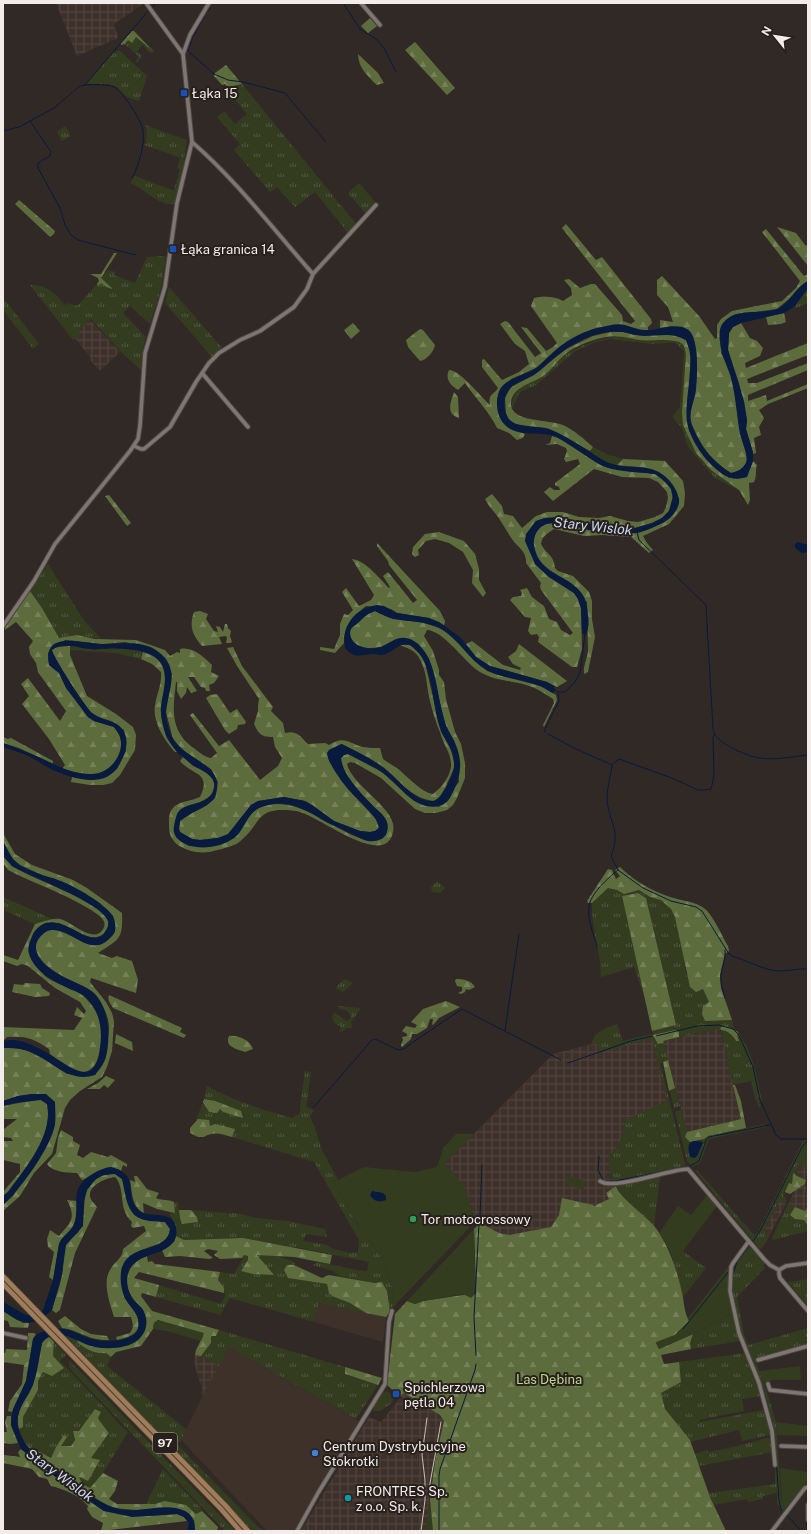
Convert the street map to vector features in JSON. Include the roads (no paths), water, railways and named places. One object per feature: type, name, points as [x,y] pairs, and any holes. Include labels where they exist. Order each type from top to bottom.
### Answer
[{"type":"main road","name":"97","points":[[3,1276],[219,1499],[248,1531]]},
{"type":"main road","name":"97","points":[[3,1284],[221,1509],[240,1531]]},
{"type":"street","points":[[146,3],[183,54]]},
{"type":"street","points":[[3,626],[34,581],[55,544],[134,446],[138,439],[145,353],[165,287],[177,203],[192,142],[183,54],[190,35],[209,3]]},
{"type":"street","points":[[362,3],[380,25]]},
{"type":"street","points":[[192,142],[213,160],[234,182],[271,227],[313,274]]},
{"type":"street","points":[[134,446],[141,450],[144,449],[170,427],[202,373],[209,363],[220,353],[240,340],[260,331],[294,307],[307,289],[313,274],[332,255],[376,205]]},
{"type":"street","points":[[202,373],[248,427]]},
{"type":"street","points":[[600,1181],[606,1184],[621,1183],[688,1169],[770,1265],[779,1270]]},
{"type":"street","points":[[749,1241],[731,1267],[730,1290],[739,1333],[759,1383],[772,1431],[775,1465]]},
{"type":"street","points":[[779,1270],[786,1266],[808,1263]]},
{"type":"street","points":[[779,1270],[780,1278],[808,1311]]},
{"type":"street","points":[[297,1531],[318,1493],[384,1384],[389,1322],[392,1311]]},
{"type":"street","points":[[3,1334],[26,1338]]},
{"type":"street","points":[[758,1360],[808,1346]]},
{"type":"street","points":[[768,1384],[770,1390],[808,1394]]},
{"type":"street","points":[[781,1446],[808,1447]]},
{"type":"street","points":[[773,1530],[805,1488],[808,1487]]},
{"type":"street","points":[[808,1505],[808,1520]]},
{"type":"water","points":[[808,281],[808,288],[795,306],[784,313],[741,323],[733,327],[729,333],[728,350],[744,401],[747,420],[746,429],[753,452],[753,461],[747,477],[734,479],[727,477],[720,472],[711,465],[702,454],[691,435],[687,422],[690,356],[686,340],[681,338],[665,335],[641,336],[623,332],[602,333],[591,336],[581,340],[562,352],[536,374],[517,383],[506,394],[504,405],[507,416],[511,421],[519,425],[544,428],[554,431],[573,441],[602,460],[612,464],[655,470],[669,480],[678,496],[678,507],[670,518],[663,523],[637,533],[594,531],[558,523],[544,525],[539,529],[534,543],[536,554],[540,561],[545,567],[578,589],[586,601],[589,620],[585,635],[582,633],[581,608],[578,599],[574,593],[549,577],[535,564],[525,541],[526,534],[536,521],[545,518],[562,517],[578,522],[598,525],[612,524],[635,528],[652,523],[662,518],[669,511],[673,496],[671,489],[667,483],[655,474],[605,467],[551,435],[523,433],[510,429],[502,422],[498,412],[498,395],[501,389],[510,380],[530,372],[539,366],[555,350],[587,331],[619,324],[644,330],[674,326],[683,327],[691,333],[696,348],[697,357],[696,390],[690,414],[691,422],[697,437],[712,458],[724,469],[731,473],[735,472],[742,469],[746,463],[747,457],[740,434],[732,382],[721,347],[721,326],[729,317],[735,314],[771,311],[782,307],[803,284]]},
{"type":"water","points":[[798,542],[808,545],[808,552],[802,553],[795,548],[795,544]]},
{"type":"water","points":[[377,605],[384,606],[397,613],[429,618],[439,622],[460,637],[476,657],[490,666],[547,682],[554,686],[555,690],[553,693],[543,687],[487,670],[474,661],[446,632],[434,626],[392,618],[375,611],[364,617],[350,631],[353,642],[357,645],[366,648],[376,648],[399,638],[405,638],[414,641],[425,652],[433,671],[445,722],[457,748],[460,762],[459,776],[447,802],[441,806],[430,807],[414,801],[388,777],[375,768],[348,754],[344,755],[341,758],[342,764],[349,778],[364,797],[380,812],[387,822],[388,828],[386,835],[377,841],[364,840],[304,810],[291,805],[282,804],[268,805],[255,810],[237,835],[221,845],[213,847],[197,847],[189,845],[177,838],[174,834],[174,828],[180,810],[209,797],[212,793],[214,783],[213,779],[207,773],[192,765],[179,754],[167,738],[161,715],[161,704],[165,680],[163,666],[157,659],[149,654],[139,651],[128,649],[92,649],[68,646],[57,647],[52,650],[77,693],[93,714],[119,726],[126,736],[125,753],[119,765],[106,777],[98,780],[79,779],[61,773],[26,755],[3,747],[3,743],[77,773],[97,773],[109,768],[118,757],[120,751],[121,744],[119,734],[114,727],[94,721],[88,717],[66,688],[59,673],[49,665],[48,654],[51,647],[57,643],[65,641],[100,644],[126,643],[143,645],[158,651],[165,658],[171,670],[172,677],[166,717],[172,737],[186,752],[208,767],[216,780],[217,789],[214,799],[180,821],[180,832],[192,839],[200,840],[218,838],[228,834],[251,805],[258,801],[284,797],[305,801],[334,821],[360,831],[375,831],[379,828],[378,824],[367,809],[339,778],[328,757],[327,753],[329,750],[342,744],[362,754],[387,770],[419,798],[433,801],[444,792],[450,780],[454,766],[452,752],[442,733],[436,712],[427,667],[416,650],[407,644],[398,646],[386,654],[359,656],[352,654],[345,648],[345,632],[351,619],[362,610]]},
{"type":"water","points":[[3,841],[14,860],[24,868],[61,881],[82,891],[97,901],[113,916],[115,929],[113,935],[101,944],[87,944],[66,933],[51,930],[47,931],[41,936],[37,941],[36,947],[39,957],[47,966],[90,990],[101,1003],[105,1011],[108,1030],[108,1049],[104,1062],[95,1075],[85,1077],[76,1076],[28,1051],[3,1048],[3,1041],[15,1040],[28,1043],[40,1049],[73,1069],[82,1072],[89,1071],[94,1067],[99,1054],[101,1033],[99,1019],[93,1006],[83,995],[53,980],[41,972],[32,961],[28,951],[33,934],[42,925],[51,922],[61,924],[82,934],[91,937],[99,937],[108,927],[108,921],[103,914],[94,907],[65,891],[12,866],[3,856]]},
{"type":"water","points":[[46,1094],[55,1102],[55,1124],[53,1133],[42,1155],[26,1179],[3,1205],[3,1196],[15,1183],[36,1151],[46,1128],[48,1116],[47,1104],[41,1100],[14,1103],[3,1106],[3,1101],[18,1096]]},
{"type":"water","points":[[694,1141],[703,1142],[695,1158],[690,1157],[689,1149],[690,1143]]},
{"type":"water","points":[[111,1167],[126,1175],[131,1187],[132,1200],[140,1211],[166,1216],[174,1221],[176,1227],[176,1235],[172,1244],[166,1249],[134,1263],[129,1270],[127,1279],[128,1290],[132,1298],[142,1308],[146,1316],[145,1331],[138,1340],[133,1343],[116,1348],[91,1346],[66,1336],[53,1335],[47,1338],[42,1343],[33,1385],[18,1415],[20,1434],[24,1442],[34,1453],[89,1495],[107,1505],[125,1510],[163,1507],[178,1508],[185,1511],[192,1517],[195,1531],[187,1531],[189,1523],[184,1517],[177,1514],[132,1517],[104,1511],[63,1483],[21,1449],[11,1425],[13,1409],[26,1381],[33,1339],[38,1334],[48,1330],[62,1329],[101,1341],[110,1341],[129,1337],[135,1334],[138,1328],[138,1318],[126,1300],[122,1290],[121,1272],[124,1262],[130,1256],[162,1242],[167,1237],[170,1229],[165,1222],[145,1220],[134,1214],[128,1204],[122,1179],[115,1174],[103,1175],[96,1179],[87,1190],[84,1201],[83,1226],[66,1245],[62,1274],[52,1310],[40,1320],[29,1323],[17,1320],[3,1311],[3,1302],[26,1315],[38,1315],[43,1310],[53,1280],[59,1244],[62,1238],[73,1227],[76,1212],[76,1197],[79,1188],[85,1179],[95,1172]]},
{"type":"water","points":[[372,1191],[383,1193],[386,1196],[386,1200],[375,1200],[370,1195]]},
{"type":"waterway","points":[[152,8],[156,3]]},
{"type":"waterway","points":[[343,3],[360,29],[376,39],[384,48],[396,72]]},
{"type":"waterway","points":[[207,12],[210,8]]},
{"type":"waterway","points":[[85,85],[149,10]]},
{"type":"waterway","points":[[201,22],[192,39],[188,51],[214,74],[228,80],[243,82],[285,93],[325,141]]},
{"type":"waterway","points":[[30,121],[54,108],[80,86],[107,85],[114,87],[122,94],[131,106],[142,125],[143,130],[141,155],[132,178]]},
{"type":"waterway","points":[[3,131],[19,127],[30,121],[51,152],[50,156],[38,163],[38,168],[60,208],[65,225],[71,235],[78,240],[136,255]]},
{"type":"waterway","points":[[637,532],[639,540],[706,605],[713,729],[716,737],[738,751],[757,758],[775,759],[808,755]]},
{"type":"waterway","name":"Stary Wislok","points":[[555,690],[558,692],[565,692],[575,682],[580,673],[585,634]]},
{"type":"waterway","points":[[545,732],[545,729],[559,701],[558,693]]},
{"type":"waterway","points":[[548,734],[574,748],[612,765],[607,798],[615,832],[614,846],[611,856],[618,870],[643,888],[671,901],[696,907],[702,911],[729,954],[732,956],[776,971],[808,969]]},
{"type":"waterway","points":[[613,764],[619,759],[672,778],[698,790],[711,789],[714,776],[714,735]]},
{"type":"waterway","points":[[597,947],[589,917],[590,902],[600,887],[618,870]]},
{"type":"waterway","points":[[505,1030],[519,934]]},
{"type":"waterway","points":[[725,950],[721,978],[725,998]]},
{"type":"waterway","points":[[313,1108],[372,1040],[375,1039],[398,1050],[403,1049],[462,1009],[561,1060]]},
{"type":"waterway","points":[[656,1036],[697,1026],[719,1025],[733,1029],[739,1035],[753,1067],[760,1100],[776,1135],[781,1139],[808,1139]]},
{"type":"waterway","points":[[568,1063],[631,1041],[652,1036]]},
{"type":"waterway","points":[[690,1166],[699,1161],[706,1140],[709,1137],[770,1125]]},
{"type":"waterway","points":[[753,1241],[760,1231],[802,1147],[808,1140]]},
{"type":"waterway","points":[[599,1156],[598,1170],[603,1180]]},
{"type":"waterway","points":[[480,1216],[482,1165]]},
{"type":"waterway","points":[[606,1181],[615,1181],[684,1167]]},
{"type":"waterway","points":[[476,1356],[474,1317],[479,1224]]},
{"type":"waterway","points":[[732,1277],[737,1262],[749,1246]]},
{"type":"waterway","points":[[683,1329],[729,1271]]},
{"type":"waterway","points":[[732,1288],[732,1295]]},
{"type":"waterway","points":[[439,1531],[440,1469],[476,1364]]},
{"type":"waterway","points":[[757,1374],[763,1389],[774,1430],[779,1500],[783,1511]]},
{"type":"waterway","points":[[787,1515],[801,1531]]},
{"type":"waterway","points":[[805,1516],[808,1531]]},
{"type":"railway","points":[[421,1531],[425,1500],[425,1480],[422,1455],[427,1418]]},
{"type":"railway","points":[[429,1489],[441,1422]]},
{"type":"place","name":"Łąka 15","points":[[184,93]]},
{"type":"place","name":"Łąka granica 14","points":[[173,249]]},
{"type":"place","name":"Tor motocrossowy","points":[[413,1219]]},
{"type":"place","name":"Spichlerzowa pętla 04","points":[[396,1394]]},
{"type":"place","name":"Centrum Dystrybucyjne Stokrotki","points":[[315,1453]]},
{"type":"place","name":"FRONTRES Sp. z o.o. Sp. k.","points":[[348,1498]]},
{"type":"park label","name":"Las Dębina","points":[[549,1379]]}]
